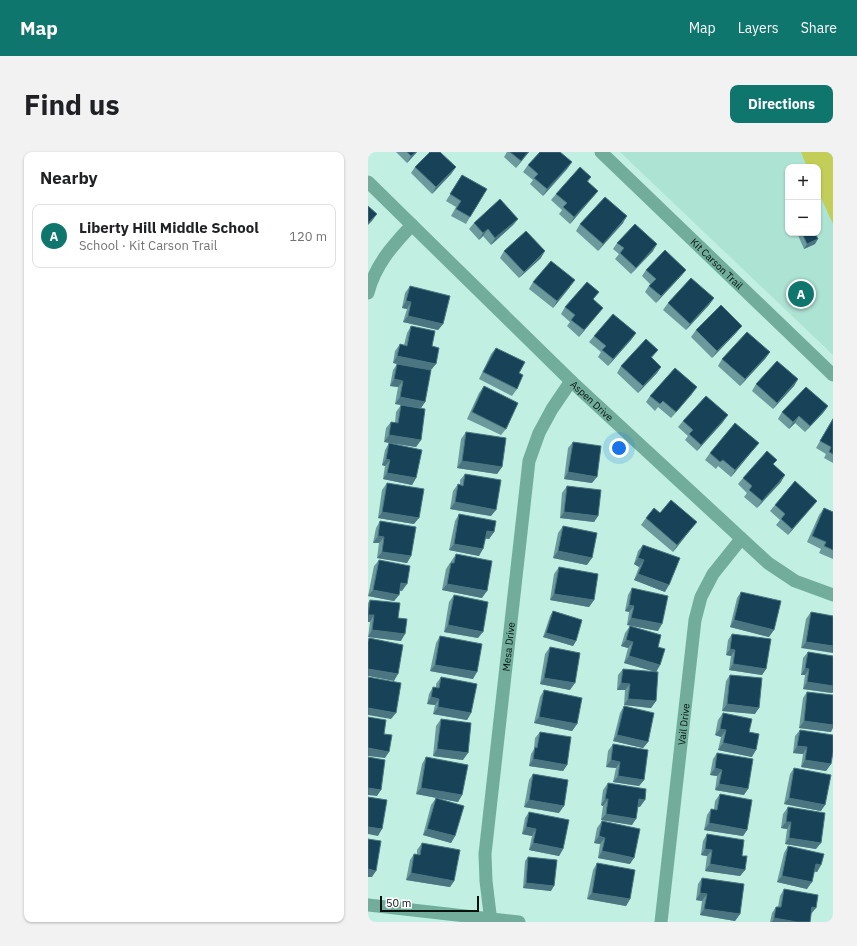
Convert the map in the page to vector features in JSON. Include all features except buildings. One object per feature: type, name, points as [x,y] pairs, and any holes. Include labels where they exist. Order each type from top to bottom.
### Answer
[{"type":"street","name":"Kit Carson Trail","points":[[601,152],[833,375]]},
{"type":"street","name":"Aspen Drive","points":[[368,182],[572,381],[768,563],[795,581],[833,595]]},
{"type":"street","points":[[368,293],[376,270],[389,250],[412,225]]},
{"type":"street","name":"Mesa Drive","points":[[491,920],[486,881],[485,854],[529,461],[540,433],[552,409],[572,381]]},
{"type":"street","name":"Vail Drive","points":[[661,922],[695,620],[701,597],[714,574],[741,539]]},
{"type":"street","points":[[368,904],[491,920],[519,922]]},
{"type":"shaded area","points":[[620,152],[833,152],[833,355]]},
{"type":"green space","points":[[801,152],[833,152],[833,224],[821,198],[821,164],[806,164]]},
{"type":"place","name":"Liberty Hill Middle School","points":[[801,294]]}]
